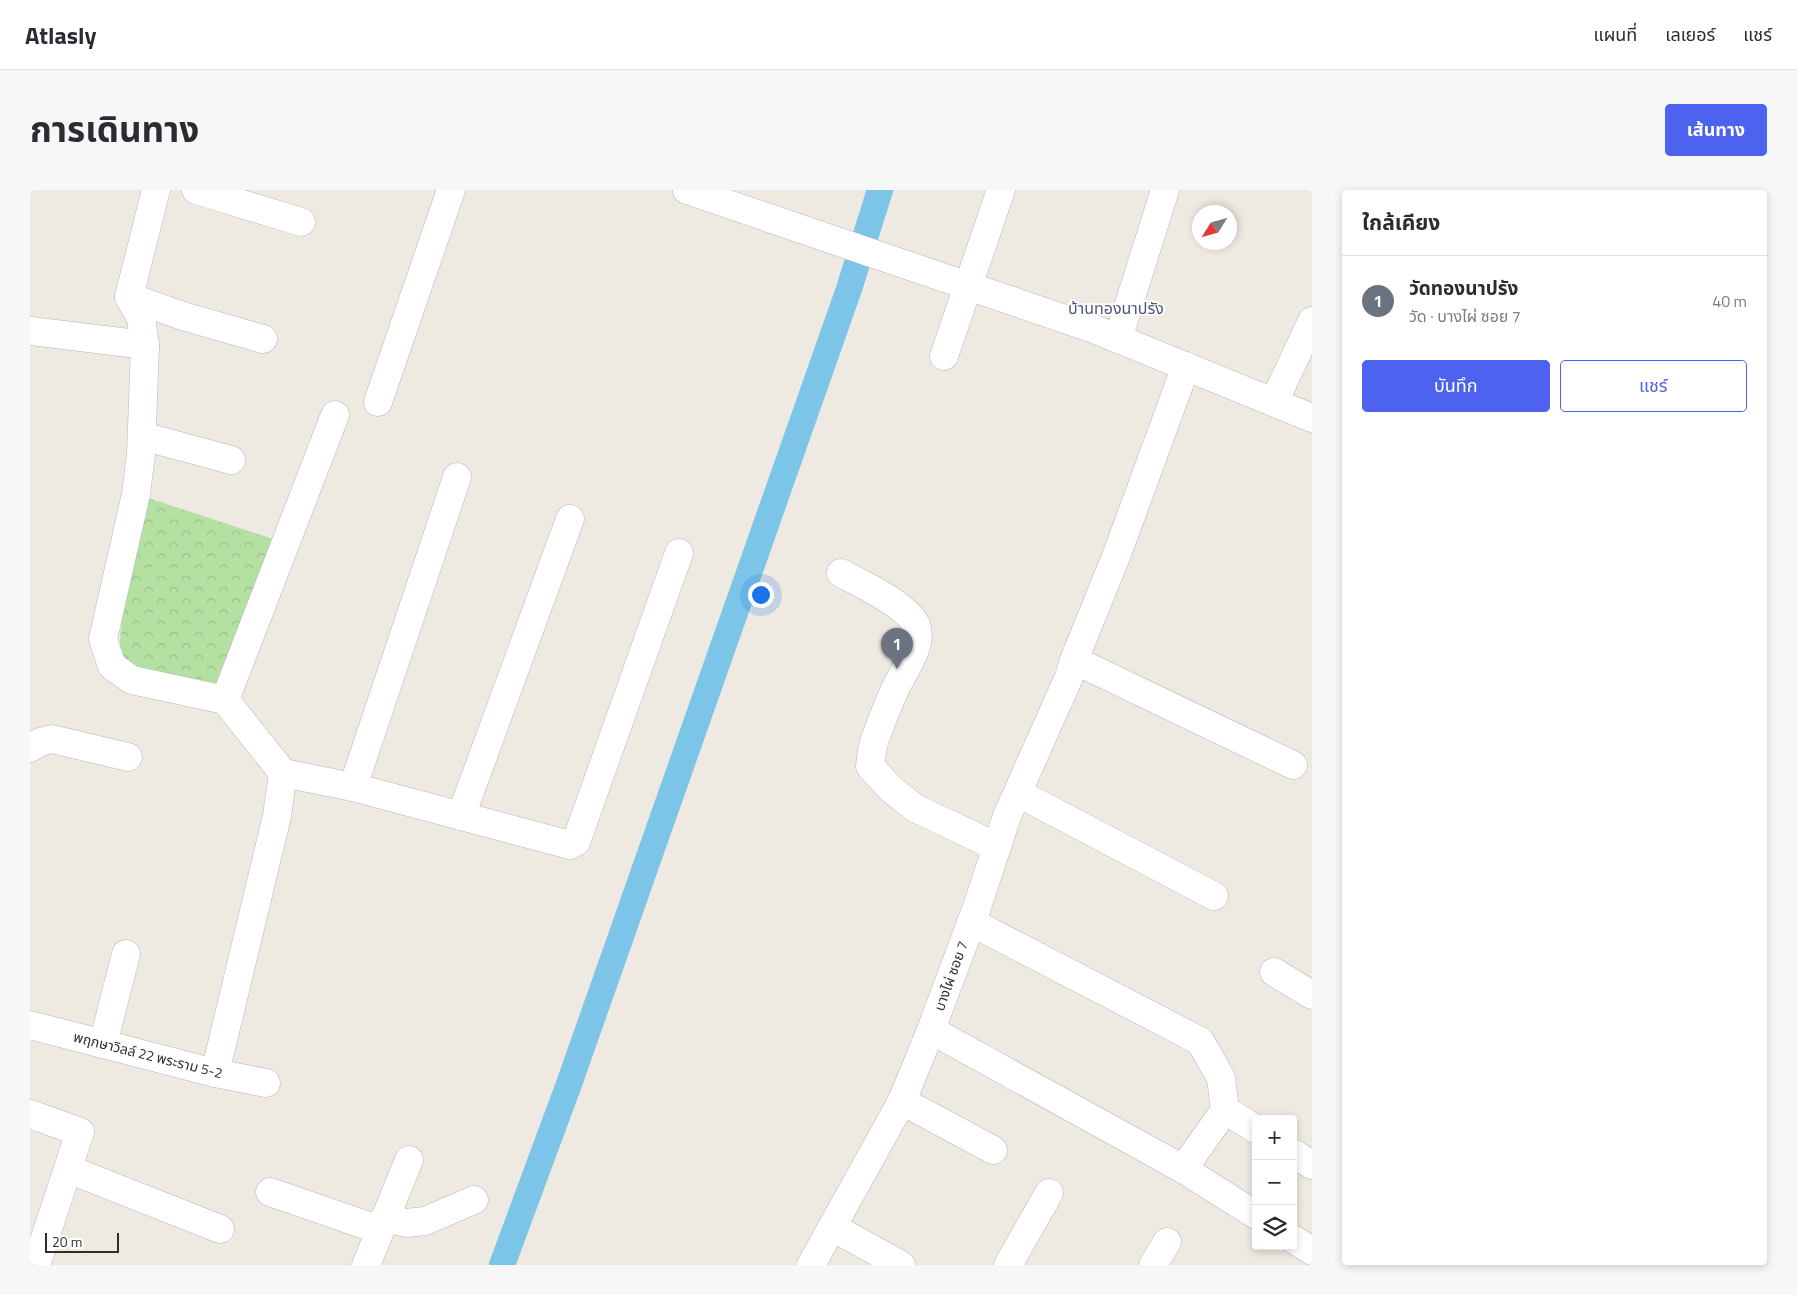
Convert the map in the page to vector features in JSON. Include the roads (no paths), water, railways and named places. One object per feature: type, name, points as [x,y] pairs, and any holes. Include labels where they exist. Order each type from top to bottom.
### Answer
[{"type":"street","points":[[156,190],[129,297],[141,318],[145,345],[142,436],[136,494],[103,639],[112,666],[132,680],[225,700],[283,773],[353,787],[570,845],[576,842],[679,553]]},
{"type":"street","points":[[196,190],[301,222]]},
{"type":"street","points":[[378,402],[451,190]]},
{"type":"street","points":[[687,190],[1094,329],[1312,418]]},
{"type":"street","points":[[944,356],[1001,190]]},
{"type":"street","points":[[1118,339],[1166,190]]},
{"type":"street","points":[[129,297],[183,316],[263,339]]},
{"type":"street","points":[[1274,402],[1312,321]]},
{"type":"street","points":[[30,331],[145,345]]},
{"type":"street","name":"บางไผ่ ซอย 7","points":[[811,1265],[902,1101],[931,1030],[971,922],[1007,816],[1071,668],[1117,554],[1186,366]]},
{"type":"street","points":[[225,700],[334,415]]},
{"type":"street","points":[[142,436],[232,460]]},
{"type":"street","points":[[353,787],[457,477]]},
{"type":"street","points":[[461,816],[570,519]]},
{"type":"street","points":[[841,573],[904,610],[916,625],[917,640],[911,660],[895,688],[874,742],[870,766],[891,789],[915,808],[997,847]]},
{"type":"street","points":[[1071,668],[1293,765]]},
{"type":"street","points":[[30,748],[40,742],[52,739],[128,757]]},
{"type":"street","points":[[215,1073],[277,816],[283,773]]},
{"type":"street","points":[[1018,794],[1214,896]]},
{"type":"street","points":[[971,922],[1200,1041],[1220,1078],[1225,1110],[1183,1169]]},
{"type":"street","points":[[103,1044],[126,954]]},
{"type":"street","points":[[1274,972],[1312,995]]},
{"type":"street","name":"พฤกษาวิลล์ 22 พระราม 5-2","points":[[30,1025],[215,1073],[266,1083]]},
{"type":"street","points":[[931,1030],[1183,1169],[1252,1213]]},
{"type":"street","points":[[902,1101],[993,1150]]},
{"type":"street","points":[[1225,1110],[1252,1127]]},
{"type":"street","points":[[30,1114],[80,1132],[35,1256]]},
{"type":"street","points":[[1297,1156],[1312,1165]]},
{"type":"street","points":[[366,1265],[409,1160]]},
{"type":"street","points":[[68,1169],[220,1229]]},
{"type":"street","points":[[270,1192],[382,1224],[406,1224],[425,1221],[474,1200]]},
{"type":"street","points":[[1008,1265],[1049,1193]]},
{"type":"street","points":[[832,1227],[901,1265]]},
{"type":"street","points":[[1153,1265],[1167,1242]]},
{"type":"street","points":[[1297,1242],[1312,1251]]},
{"type":"waterway","points":[[502,1265],[569,1084],[849,289],[880,190]]},
{"type":"place","name":"วัดทองนาปรัง","points":[[897,669]]},
{"type":"district","name":"บ้านทองนาปรัง","points":[[1116,308]]}]
